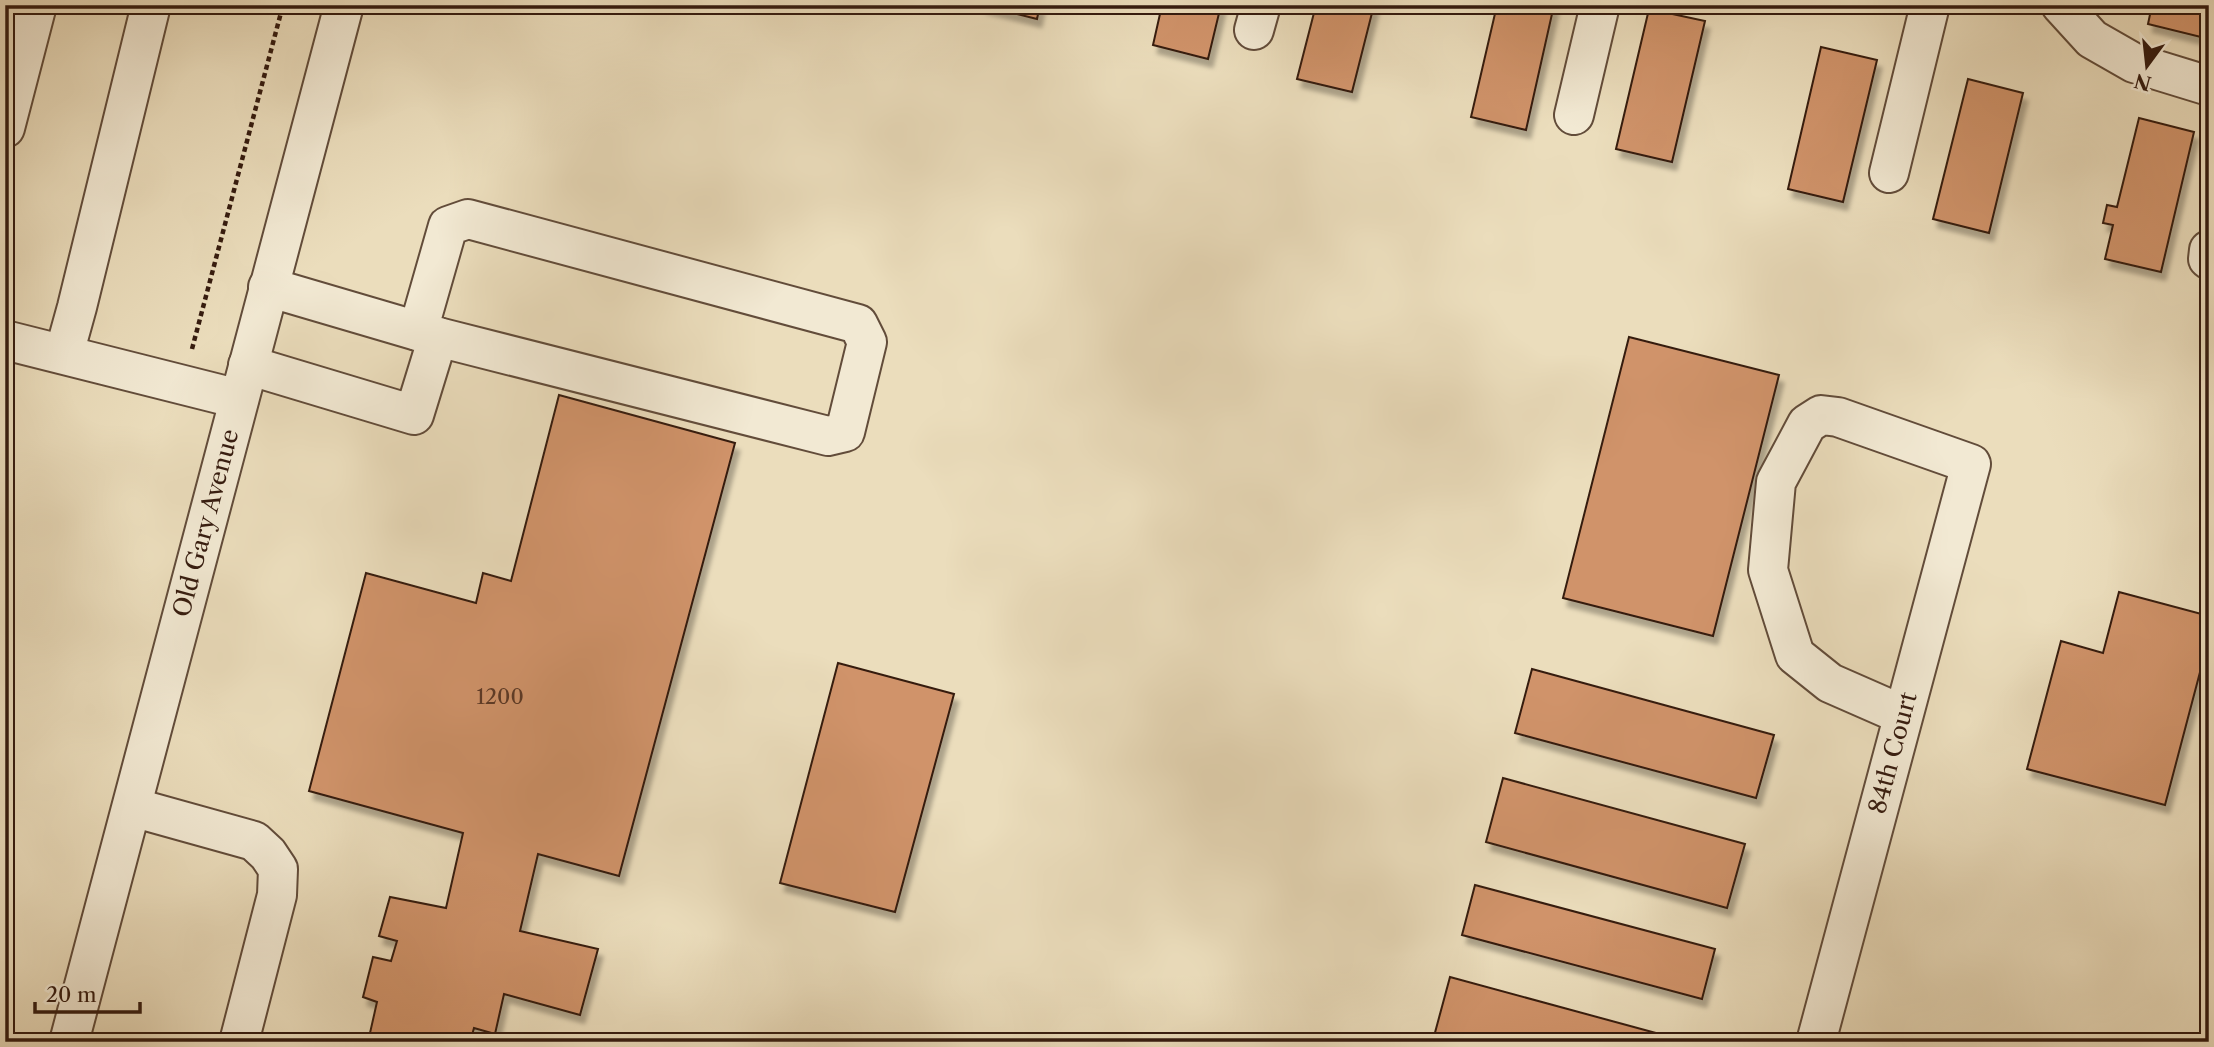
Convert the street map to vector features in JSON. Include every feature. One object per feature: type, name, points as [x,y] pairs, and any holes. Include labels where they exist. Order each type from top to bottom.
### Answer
[{"type":"street","points":[[5,128],[37,5]]},
{"type":"street","points":[[64,354],[78,307],[151,5]]},
{"type":"street","name":"Old Gary Avenue","points":[[69,1042],[344,5]]},
{"type":"street","points":[[1574,115],[1600,5]]},
{"type":"street","points":[[1889,173],[1930,5]]},
{"type":"street","points":[[2061,5],[2092,39],[2134,63],[2209,86]]},
{"type":"street","points":[[5,340],[64,354],[243,382],[414,415],[428,334],[448,226],[468,219],[858,324],[867,342],[845,432],[828,436],[428,334],[268,287]]},
{"type":"street","name":"84th Court","points":[[1816,1042],[1970,464],[1838,417],[1821,415],[1807,424],[1776,482],[1768,570],[1795,655],[1830,683],[1903,715]]},
{"type":"street","points":[[132,807],[254,841],[268,854],[278,869],[277,895],[239,1042]]},
{"type":"path","points":[[190,356],[283,5]]},
{"type":"building","points":[[981,5],[1040,5],[1037,19]]},
{"type":"building","points":[[1162,5],[1221,5],[1208,59],[1153,45]]},
{"type":"building","points":[[1316,5],[1374,5],[1352,92],[1297,79]]},
{"type":"building","points":[[1497,5],[1554,5],[1526,130],[1471,117]]},
{"type":"building","points":[[2152,5],[2209,5],[2209,39],[2148,24]]},
{"type":"building","points":[[1649,9],[1705,21],[1672,162],[1616,149]]},
{"type":"building","points":[[1821,47],[1877,60],[1843,202],[1788,189]]},
{"type":"building","points":[[1968,79],[2023,93],[1989,233],[1933,219]]},
{"type":"building","points":[[2139,118],[2194,132],[2161,272],[2105,259],[2113,225],[2103,223],[2107,205],[2117,207]]},
{"type":"building","points":[[1629,337],[1779,375],[1713,636],[1563,598]]},
{"type":"building","points":[[559,395],[735,443],[619,876],[538,854],[520,931],[598,949],[580,1015],[504,994],[495,1034],[474,1028],[470,1042],[404,1042],[370,1033],[377,1002],[363,997],[373,957],[391,961],[397,941],[379,936],[390,897],[446,908],[463,833],[309,791],[366,573],[476,603],[483,573],[511,581]]},
{"type":"building","points":[[2119,592],[2209,616],[2209,638],[2165,805],[2027,769],[2061,641],[2103,653]]},
{"type":"building","points":[[838,663],[954,694],[895,912],[780,883]]},
{"type":"building","points":[[1532,669],[1774,735],[1756,798],[1515,733]]},
{"type":"building","points":[[1503,778],[1745,844],[1727,908],[1486,842]]},
{"type":"building","points":[[1475,885],[1715,949],[1702,999],[1462,935]]},
{"type":"building","points":[[1450,977],[1689,1042],[1433,1040]]}]
